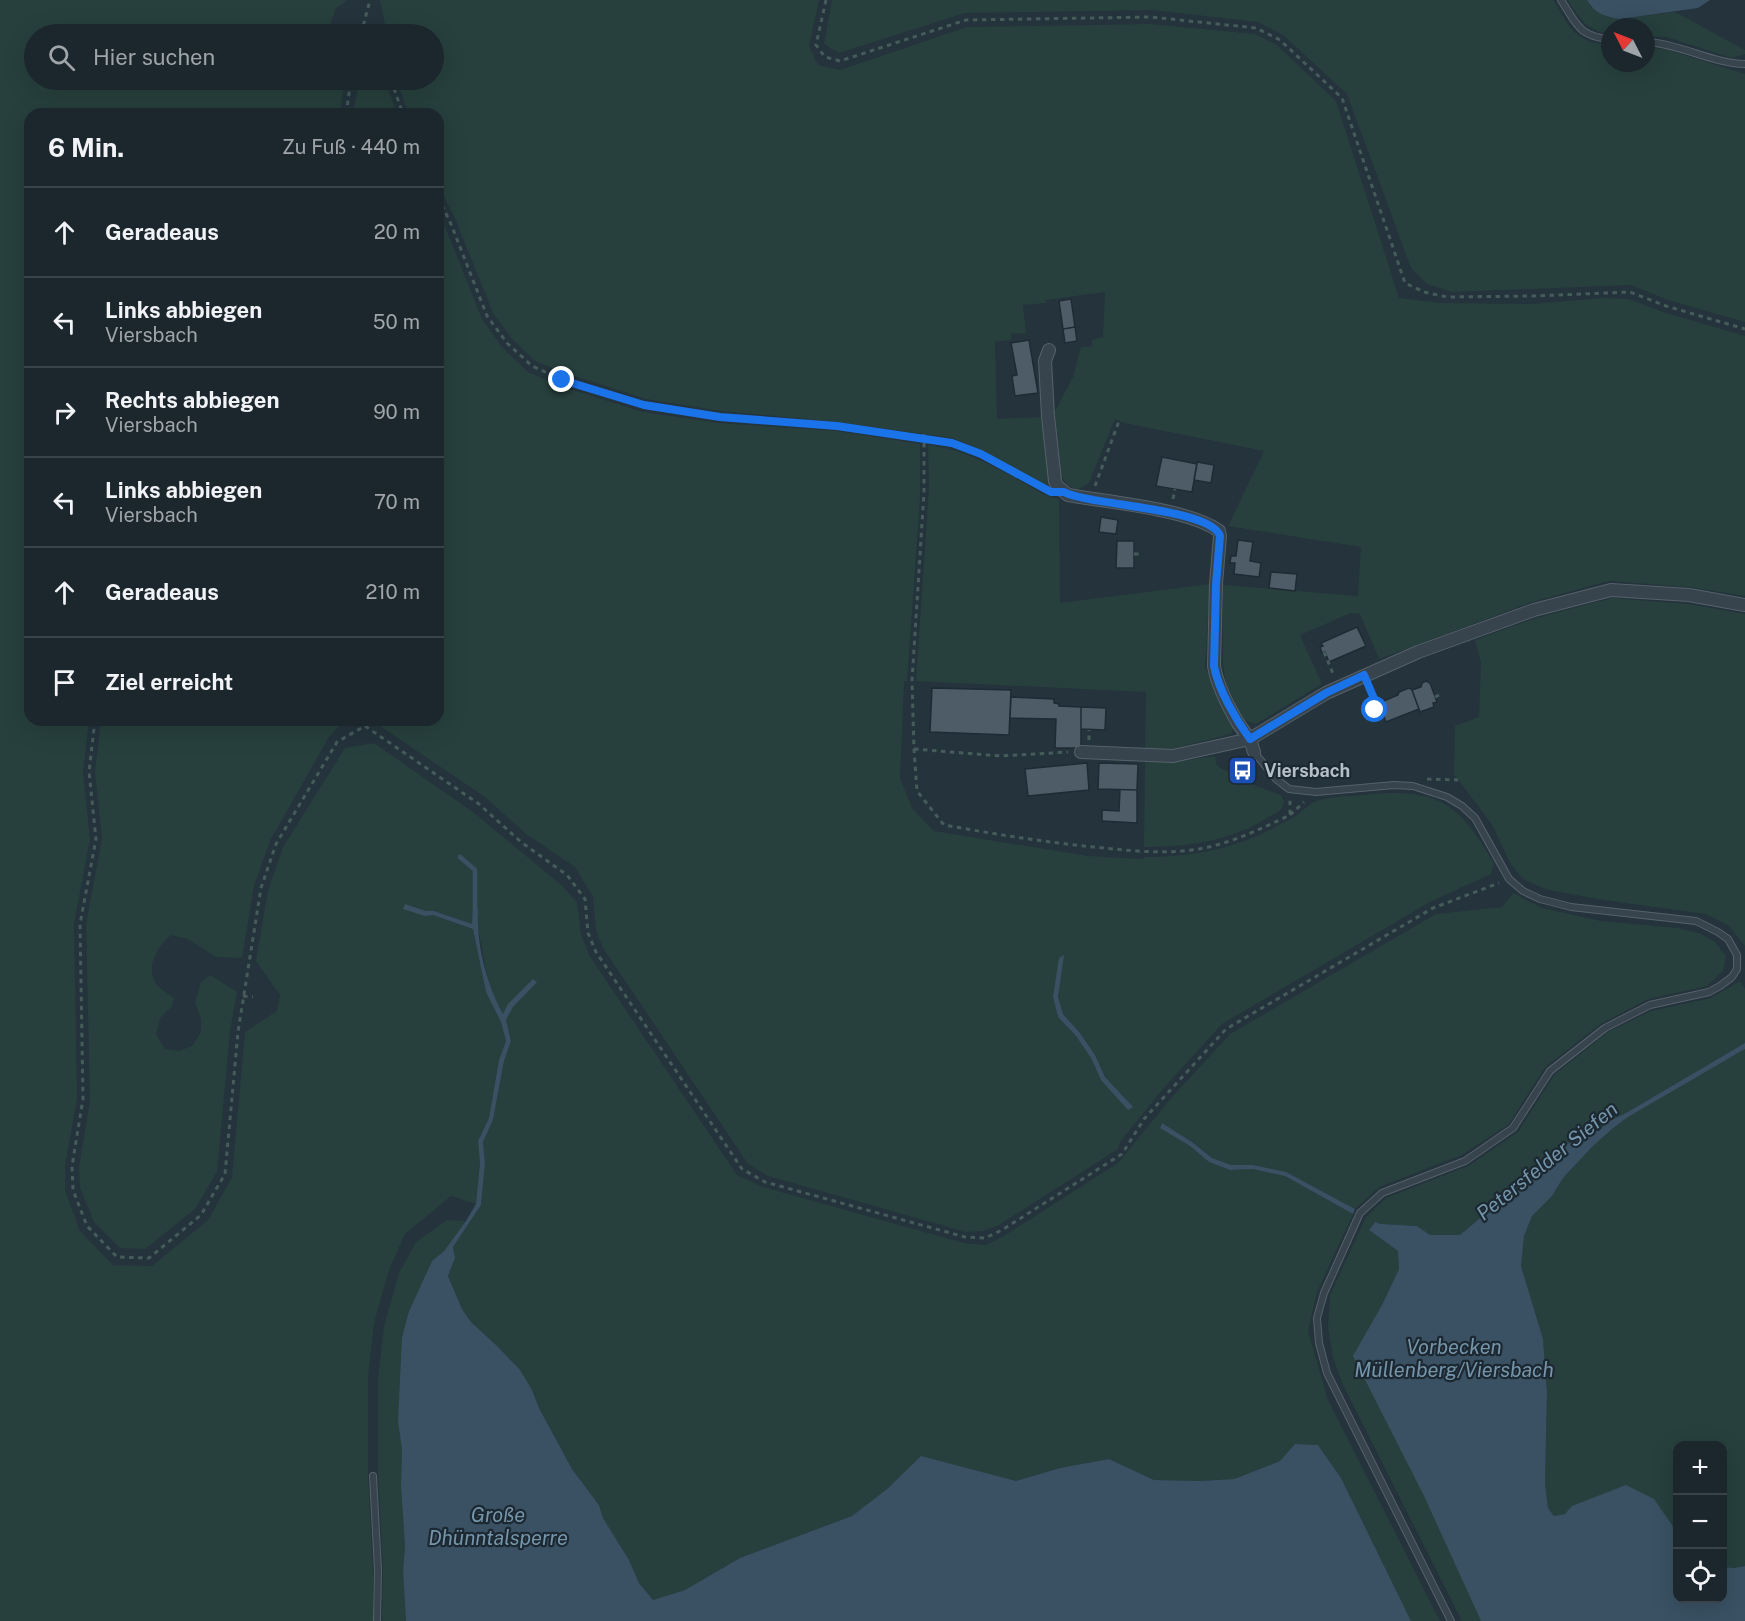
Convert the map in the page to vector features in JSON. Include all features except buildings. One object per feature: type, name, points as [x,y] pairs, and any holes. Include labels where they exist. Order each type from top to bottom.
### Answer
[{"type":"street","points":[[1048,350],[1045,361],[1055,481],[1064,492],[1195,519],[1219,531],[1215,676],[1239,724],[1250,739],[1254,752]]},
{"type":"street","points":[[1081,752],[1173,756],[1250,739],[1326,693],[1418,652],[1534,610],[1611,590],[1689,596],[1745,605]]},
{"type":"lane","points":[[1561,0],[1580,30],[1601,38]]},
{"type":"lane","points":[[1655,42],[1665,43],[1730,64],[1745,64]]},
{"type":"lane","points":[[1254,752],[1276,779],[1290,789],[1316,792],[1395,785],[1413,786],[1447,797],[1462,806],[1474,818],[1509,879],[1523,891],[1540,899],[1571,908],[1696,921],[1707,925],[1728,939],[1737,955],[1738,962],[1732,977],[1709,992],[1650,1005],[1605,1028],[1550,1071],[1514,1128],[1465,1161],[1382,1192],[1360,1213],[1324,1293],[1317,1318],[1319,1343],[1327,1373],[1451,1621]]},
{"type":"lane","points":[[373,1476],[378,1570],[377,1621]]},
{"type":"path","points":[[364,24],[370,0]]},
{"type":"path","points":[[825,0],[816,45],[825,57],[840,62],[966,20],[1150,17],[1256,28],[1280,40],[1342,98],[1405,283],[1424,292],[1446,297],[1630,292],[1666,306],[1745,329]]},
{"type":"path","points":[[347,108],[350,90]]},
{"type":"path","points":[[395,90],[401,108]]},
{"type":"path","points":[[444,209],[488,316],[507,343],[531,366],[562,380],[644,405],[720,417],[837,426],[952,443],[981,454],[1044,489],[1051,492],[1064,492]]},
{"type":"path","points":[[1091,499],[1119,421]]},
{"type":"path","points":[[924,434],[924,492],[912,681],[914,749],[917,790],[944,825],[1032,841],[1144,852],[1188,850],[1236,839],[1290,815],[1316,792]]},
{"type":"path","points":[[1174,494],[1175,489]]},
{"type":"path","points":[[1134,554],[1142,554]]},
{"type":"path","points":[[1324,652],[1335,678]]},
{"type":"path","points":[[1364,675],[1379,711],[1369,712]]},
{"type":"path","points":[[94,726],[89,772],[96,839],[80,924],[83,1100],[72,1166],[73,1190],[87,1226],[117,1257],[148,1258],[201,1215],[225,1174],[237,1032],[261,888],[276,844],[337,742],[365,726],[479,804],[521,842],[567,875],[585,899],[588,933],[596,952],[742,1169],[765,1182],[965,1238],[985,1238],[1002,1230],[1122,1154],[1144,1119],[1226,1029],[1433,908],[1509,879]]},
{"type":"path","points":[[914,749],[1001,756],[1081,752]]},
{"type":"path","points":[[1290,789],[1290,815]]},
{"type":"path","points":[[243,996],[253,997]]},
{"type":"green space","points":[[0,0],[348,0],[336,8],[330,24],[24,24],[24,90],[343,90],[341,108],[24,108],[24,726],[88,726],[83,772],[90,839],[74,924],[77,1099],[65,1166],[65,1191],[80,1231],[113,1265],[152,1266],[208,1220],[232,1177],[245,1032],[277,1011],[280,995],[256,961],[268,890],[283,847],[345,748],[374,743],[473,812],[559,883],[577,902],[581,934],[589,955],[737,1175],[763,1187],[964,1243],[986,1245],[1004,1236],[1118,1163],[1172,1097],[1230,1034],[1436,914],[1502,907],[1513,893],[1542,908],[1601,921],[1678,928],[1699,933],[1715,942],[1726,956],[1723,971],[1707,986],[1648,999],[1602,1023],[1545,1067],[1509,1124],[1462,1155],[1379,1187],[1355,1209],[1286,1172],[1253,1165],[1231,1165],[1212,1158],[1162,1123],[1160,1127],[1190,1146],[1209,1162],[1230,1170],[1253,1169],[1285,1176],[1353,1214],[1317,1292],[1308,1331],[1328,1400],[1440,1621],[1411,1621],[1341,1478],[1318,1445],[1295,1444],[1280,1461],[1234,1479],[1199,1481],[1154,1480],[1109,1459],[1060,1468],[1016,1481],[920,1457],[887,1489],[852,1516],[740,1558],[685,1590],[653,1600],[639,1583],[629,1560],[603,1518],[599,1505],[572,1469],[539,1408],[532,1390],[495,1344],[471,1322],[462,1309],[448,1276],[455,1258],[453,1247],[481,1205],[485,1163],[483,1142],[493,1120],[504,1061],[511,1041],[506,1020],[513,1007],[536,982],[503,1015],[490,990],[477,924],[477,908],[472,924],[405,904],[425,916],[433,915],[473,929],[486,992],[501,1022],[506,1041],[499,1060],[489,1118],[478,1141],[480,1163],[476,1204],[451,1196],[405,1234],[389,1270],[374,1323],[368,1377],[368,1476],[373,1621],[0,1621]]},
{"type":"green space","points":[[380,0],[819,0],[809,46],[818,65],[840,70],[967,27],[1150,24],[1255,34],[1277,45],[1336,101],[1399,298],[1441,303],[1533,304],[1604,298],[1629,299],[1663,312],[1745,336],[1745,596],[1689,587],[1609,581],[1532,602],[1379,659],[1360,614],[1351,613],[1300,635],[1322,684],[1256,724],[1243,720],[1226,684],[1223,664],[1223,585],[1358,596],[1361,547],[1228,526],[1264,451],[1124,423],[1115,419],[1089,483],[1077,490],[1068,485],[1060,475],[1053,415],[1073,377],[1081,347],[1092,346],[1092,340],[1103,337],[1105,292],[1023,305],[1026,333],[1011,334],[1011,340],[995,342],[997,419],[1043,417],[1050,486],[982,450],[953,438],[838,422],[721,411],[646,399],[565,373],[535,361],[512,339],[493,313],[444,196],[444,108],[407,108],[400,90],[444,90],[444,24],[385,24]]},
{"type":"green space","points":[[832,0],[1553,0],[1574,32],[1588,41],[1601,44],[1601,72],[1655,72],[1655,48],[1665,49],[1745,74],[1745,322],[1668,300],[1631,285],[1452,292],[1427,284],[1411,268],[1347,94],[1283,35],[1258,22],[1152,10],[965,13],[839,53],[824,44]]},
{"type":"green space","points":[[1568,0],[1587,0],[1590,6],[1614,18],[1601,18],[1601,32],[1584,23]]},
{"type":"green space","points":[[1675,12],[1745,50],[1745,54],[1732,58],[1666,37],[1655,36],[1655,18],[1628,18]]},
{"type":"green space","points":[[357,90],[389,90],[395,108],[354,108]]},
{"type":"green space","points":[[444,224],[482,319],[502,347],[528,372],[560,386],[643,412],[719,423],[837,431],[920,444],[920,497],[907,681],[904,681],[900,778],[912,808],[934,831],[1088,856],[1143,859],[1144,857],[1196,853],[1245,841],[1290,819],[1314,802],[1325,799],[1390,793],[1411,794],[1428,797],[1457,813],[1470,826],[1494,864],[1491,874],[1430,902],[1222,1024],[1162,1090],[1120,1142],[1118,1149],[999,1225],[983,1231],[966,1232],[768,1176],[748,1164],[603,948],[596,931],[593,897],[575,867],[526,834],[485,797],[380,726],[444,726]],"holes":[[[1063,956],[1058,997],[1063,1014],[1095,1055],[1105,1077],[1132,1108],[1101,1080],[1091,1058],[1076,1036],[1058,1017],[1053,997]]]},
{"type":"green space","points":[[928,445],[974,458],[1043,494],[1059,499],[1060,603],[1210,584],[1205,667],[1234,727],[1231,734],[1172,749],[1145,749],[1146,692],[916,681],[929,487]]},
{"type":"green space","points":[[1612,598],[1688,604],[1745,614],[1745,946],[1729,926],[1706,914],[1548,890],[1523,879],[1510,863],[1493,826],[1454,774],[1455,726],[1479,717],[1481,663],[1475,640],[1536,618]]},
{"type":"green space","points":[[100,726],[339,726],[329,737],[270,841],[254,886],[242,958],[216,957],[188,939],[171,935],[155,956],[152,969],[155,982],[174,998],[172,1006],[160,1018],[156,1034],[165,1049],[179,1051],[192,1046],[201,1032],[201,1019],[195,1003],[201,982],[210,975],[237,992],[230,1031],[217,1172],[195,1209],[145,1249],[120,1248],[94,1222],[80,1188],[79,1167],[90,1100],[86,924],[102,839],[95,772]]},
{"type":"green space","points":[[1215,756],[1217,766],[1246,782],[1281,795],[1284,802],[1281,810],[1255,825],[1224,837],[1177,846],[1144,847],[1145,761],[1174,762]]},
{"type":"green space","points":[[1740,981],[1745,989],[1745,1043],[1609,1121],[1599,1130],[1567,1144],[1524,1187],[1492,1208],[1460,1235],[1430,1235],[1417,1226],[1375,1222],[1369,1230],[1398,1251],[1399,1269],[1382,1305],[1423,1494],[1481,1621],[1462,1621],[1343,1385],[1333,1358],[1328,1328],[1330,1295],[1366,1217],[1386,1198],[1468,1166],[1518,1132],[1554,1075],[1608,1032],[1651,1011],[1711,998]]},
{"type":"green space","points":[[1745,1049],[1745,1566],[1727,1567],[1727,1441],[1673,1441],[1673,1528],[1611,1491],[1565,1514],[1554,1516],[1548,1508],[1545,1484],[1547,1392],[1543,1339],[1521,1266],[1524,1236],[1532,1215],[1552,1196],[1563,1178],[1593,1146],[1628,1117]]},
{"type":"green space","points":[[447,1220],[466,1221],[444,1251],[432,1261],[409,1311],[398,1422],[402,1449],[401,1485],[406,1621],[382,1621],[383,1569],[378,1475],[378,1378],[384,1326],[399,1273],[416,1242]]},
{"type":"water","points":[[1587,0],[1710,0],[1698,8],[1627,18],[1610,17],[1593,8]]},
{"type":"water","name":"Große Dhünntalsperre","points":[[405,904],[472,924],[473,908],[478,908],[483,963],[503,1014],[508,1004],[533,979],[537,982],[513,1007],[506,1020],[511,1041],[504,1061],[493,1120],[483,1142],[485,1163],[481,1205],[453,1247],[455,1258],[448,1276],[462,1309],[471,1322],[520,1370],[572,1469],[599,1505],[603,1518],[629,1560],[639,1583],[653,1600],[685,1590],[740,1558],[852,1516],[887,1489],[921,1456],[1016,1481],[1060,1468],[1109,1459],[1154,1480],[1199,1481],[1234,1479],[1280,1461],[1295,1444],[1318,1445],[1341,1478],[1411,1621],[406,1621],[401,1485],[402,1449],[398,1422],[402,1338],[409,1311],[432,1261],[444,1251],[476,1204],[480,1163],[478,1141],[489,1118],[499,1060],[506,1041],[501,1022],[486,992],[473,929],[433,915],[425,916],[403,909]]},
{"type":"water","points":[[1064,955],[1058,997],[1063,1014],[1095,1055],[1105,1077],[1133,1107],[1128,1110],[1101,1080],[1091,1058],[1076,1036],[1058,1017],[1053,997],[1059,958]]},
{"type":"water","name":"Vorbecken Müllenberg/Viersbach","points":[[1745,1043],[1745,1049],[1628,1117],[1612,1129],[1563,1178],[1552,1196],[1532,1216],[1524,1236],[1521,1266],[1543,1339],[1547,1392],[1545,1484],[1548,1508],[1554,1516],[1565,1514],[1572,1506],[1626,1485],[1654,1499],[1673,1528],[1673,1603],[1727,1603],[1727,1567],[1745,1566],[1745,1621],[1481,1621],[1423,1494],[1353,1356],[1399,1269],[1398,1251],[1369,1230],[1375,1222],[1417,1226],[1430,1235],[1460,1235],[1492,1208],[1524,1187],[1567,1144],[1599,1130],[1609,1121]]},
{"type":"water","points":[[1162,1123],[1212,1158],[1231,1165],[1253,1165],[1286,1172],[1355,1209],[1353,1214],[1285,1176],[1253,1169],[1230,1170],[1209,1162],[1190,1146],[1160,1128]]},
{"type":"waterway","points":[[460,857],[475,870],[475,914]]},
{"type":"place","name":"Viersbach","points":[[1243,771]]},
{"type":"route","points":[[562,380],[644,405],[720,417],[837,426],[952,443],[981,454],[1051,492],[1064,492],[1068,495],[1195,519],[1219,531],[1215,676],[1239,724],[1250,739],[1326,693],[1364,675],[1378,708],[1375,710]]},
{"type":"water label","name":"Petersfelder Siefen","points":[[1547,1161]]}]
